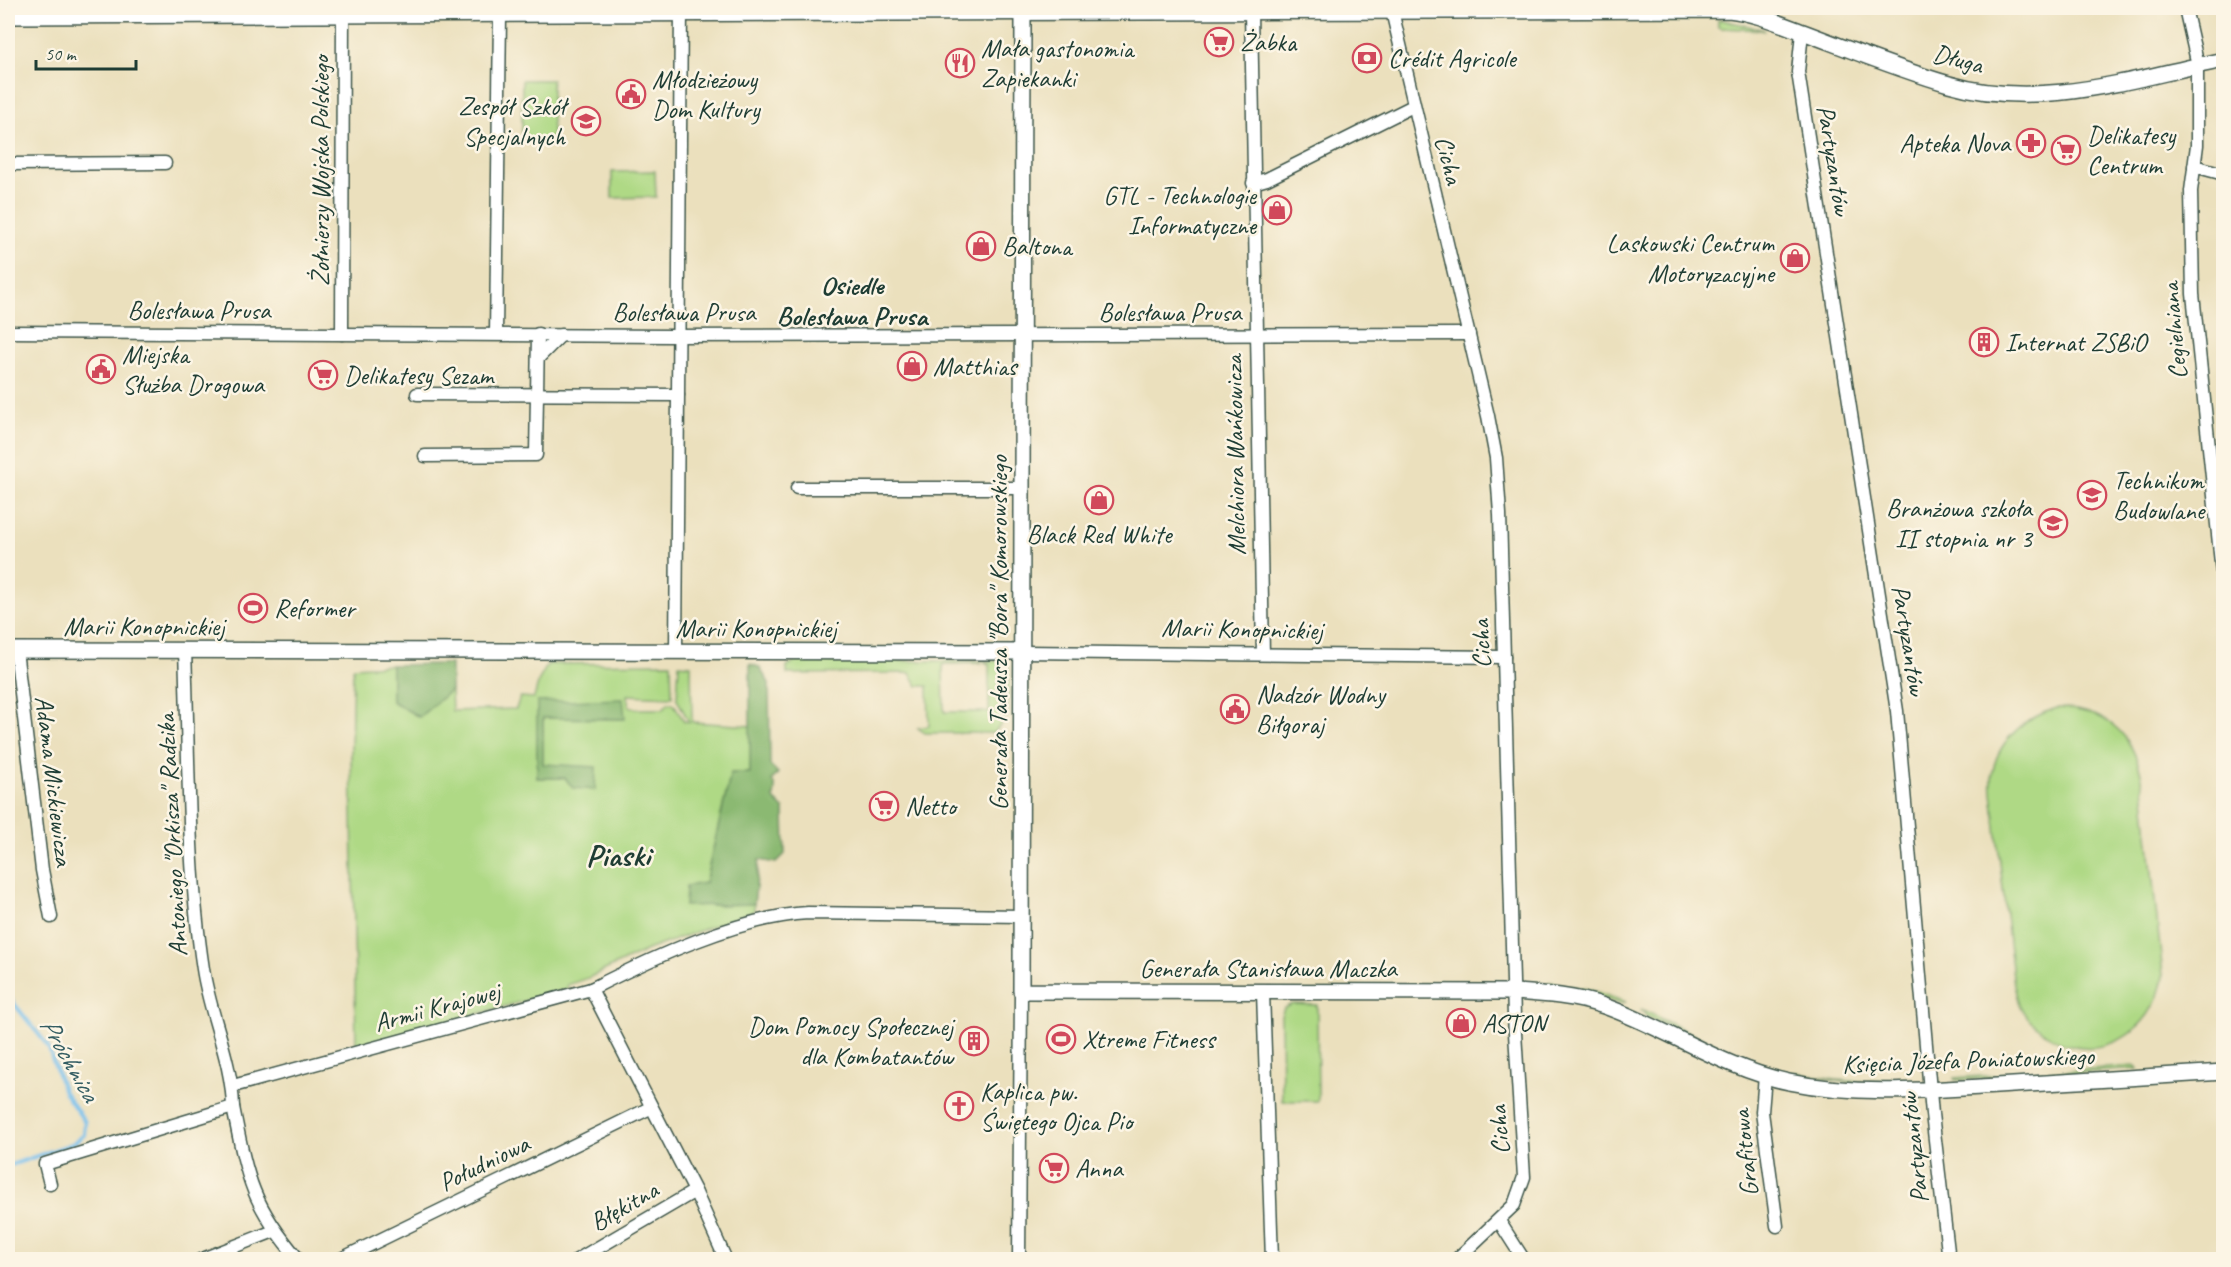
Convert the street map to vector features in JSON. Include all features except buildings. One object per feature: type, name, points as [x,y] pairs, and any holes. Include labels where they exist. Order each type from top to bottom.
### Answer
[{"type":"street","name":"Długa","points":[[8,16],[343,12],[500,16],[681,11],[1251,12],[1687,8],[1742,11],[1949,84],[2003,94],[2040,95],[2076,91],[2223,60]]},
{"type":"street","name":"Cegielniana","points":[[2185,8],[2197,65],[2194,166],[2191,191],[2193,294],[2223,592]]},
{"type":"street","name":"Generała Tadeusza \"Bora\" Komorowskiego","points":[[1019,1260],[1022,991],[1022,10]]},
{"type":"street","points":[[676,652],[681,11]]},
{"type":"street","name":"Cicha","points":[[1392,11],[1469,334],[1496,458],[1515,992],[1514,1028],[1524,1177],[1518,1200],[1499,1221],[1456,1260]]},
{"type":"street","name":"Żołnierzy Wojska Polskiego","points":[[342,334],[343,12]]},
{"type":"street","name":"Melchiora Wańkowicza","points":[[1251,12],[1255,335],[1263,654]]},
{"type":"street","points":[[496,334],[500,16]]},
{"type":"street","name":"Partyzantów","points":[[1802,32],[1798,72],[1897,711],[1930,1089],[1949,1260]]},
{"type":"street","points":[[1253,183],[1267,179],[1339,145],[1413,106]]},
{"type":"street","points":[[8,164],[165,163]]},
{"type":"street","points":[[2194,166],[2223,174]]},
{"type":"street","name":"Bolesława Prusa","points":[[8,332],[678,336],[1469,334]]},
{"type":"street","points":[[425,456],[536,455],[538,334]]},
{"type":"street","points":[[538,358],[561,335]]},
{"type":"street","points":[[417,394],[678,395]]},
{"type":"street","points":[[797,488],[1022,488]]},
{"type":"street","name":"Marii Konopnickiej","points":[[12,650],[1022,652],[1504,657]]},
{"type":"street","name":"Adama Mickiewicza","points":[[12,650],[42,870],[51,917]]},
{"type":"street","name":"Antoniego \"Orkisza\" Radzika","points":[[185,650],[194,905],[203,971],[233,1086]]},
{"type":"street","name":"Armii Krajowej","points":[[233,1086],[591,989],[662,955],[779,915],[808,913],[1021,916]]},
{"type":"street","points":[[591,989],[650,1108],[695,1191],[726,1260]]},
{"type":"street","name":"Generała Stanisława Maczka","points":[[1022,991],[1515,992]]},
{"type":"street","points":[[1263,992],[1272,1260]]},
{"type":"street","name":"Księcia Józefa Poniatowskiego","points":[[1515,992],[1563,996],[1602,1006],[1714,1057],[1765,1076],[1837,1089],[1930,1089],[2223,1072]]},
{"type":"street","name":"Grafitowa","points":[[1765,1076],[1762,1112],[1777,1226]]},
{"type":"street","points":[[233,1086],[233,1107],[249,1184],[274,1231],[299,1260]]},
{"type":"street","points":[[50,1184],[45,1164],[233,1107]]},
{"type":"street","name":"Południowa","points":[[339,1260],[650,1108]]},
{"type":"street","name":"Błękitna","points":[[577,1260],[695,1191]]},
{"type":"street","points":[[1499,1221],[1524,1260]]},
{"type":"street","points":[[200,1260],[274,1231]]},
{"type":"green space","points":[[1718,19],[1765,30],[1721,28],[1718,27]]},
{"type":"green space","points":[[522,80],[552,80],[552,142],[522,142]]},
{"type":"green space","points":[[655,171],[656,197],[612,198],[612,172]]},
{"type":"green space","points":[[795,661],[981,661],[981,663],[943,664],[944,712],[989,712],[989,664],[983,661],[1000,661],[1009,667],[1008,715],[994,733],[925,733],[918,728],[929,726],[928,686],[918,686],[910,673],[787,674],[787,666]]},
{"type":"green space","points":[[671,663],[672,697],[627,695],[629,706],[636,709],[663,709],[668,703],[674,704],[684,721],[689,722],[677,699],[679,664],[691,665],[692,722],[751,726],[750,773],[731,773],[705,883],[685,905],[754,904],[754,911],[647,950],[588,978],[567,985],[568,989],[356,1047],[351,751],[353,667],[392,665],[392,701],[419,717],[451,690],[452,711],[516,709],[520,697],[534,698],[539,680],[548,664]],"holes":[[[538,702],[624,719],[543,718],[543,765],[595,789],[565,778],[537,778]]]},
{"type":"green space","points":[[451,664],[451,690],[419,717],[392,701],[392,665]]},
{"type":"green space","points":[[750,664],[759,667],[769,683],[770,765],[778,773],[772,780],[775,787],[774,799],[784,809],[785,854],[776,863],[759,860],[754,904],[685,906],[686,886],[705,883],[731,773],[750,773]]},
{"type":"green space","points":[[623,699],[625,719],[543,718],[543,764],[596,767],[595,790],[573,788],[565,778],[537,778],[537,702]]},
{"type":"green space","points":[[2057,708],[2089,713],[2114,726],[2131,747],[2142,778],[2163,976],[2158,996],[2149,1014],[2121,1039],[2103,1046],[2085,1047],[2065,1044],[2046,1034],[2023,1012],[2014,985],[1992,777],[1995,763],[2008,738],[2030,720]]},
{"type":"green space","points":[[1549,982],[1588,989],[1626,1002],[1618,1003],[1568,988],[1547,986]]},
{"type":"green space","points":[[1292,1004],[1317,1005],[1318,1101],[1282,1101],[1281,1016],[1284,1008]]},
{"type":"green space","points":[[1641,1009],[1710,1043],[1753,1060],[1752,1063],[1647,1017]]},
{"type":"green space","points":[[2136,1066],[2138,1069],[1964,1080],[1954,1078]]},
{"type":"green space","points":[[1796,1072],[1836,1080],[1904,1080],[1905,1083],[1851,1083],[1793,1075]]},
{"type":"waterway","name":"Próchnica","points":[[8,996],[48,1046],[64,1092],[85,1122],[84,1135],[72,1144],[8,1166]]},
{"type":"place","name":"Żabka","points":[[1219,42]]},
{"type":"place","name":"Crédit Agricole","points":[[1367,58]]},
{"type":"place","name":"Mała gastonomia Zapiekanki","points":[[960,63]]},
{"type":"place","name":"Młodzieżowy Dom Kultury","points":[[631,94]]},
{"type":"place","name":"Zespół Szkół Specjalnych","points":[[586,121]]},
{"type":"place","name":"Apteka Nova","points":[[2031,143]]},
{"type":"place","name":"Delikatesy Centrum","points":[[2066,150]]},
{"type":"place","name":"GTL - Technologie Informatyczne","points":[[1277,210]]},
{"type":"place","name":"Baltona","points":[[981,246]]},
{"type":"place","name":"Laskowski Centrum Motoryzacyjne","points":[[1795,258]]},
{"type":"place","name":"Internat ZSBiO","points":[[1984,342]]},
{"type":"place","name":"Matthias","points":[[912,366]]},
{"type":"place","name":"Miejska Służba Drogowa","points":[[101,369]]},
{"type":"place","name":"Delikatesy Sezam","points":[[323,375]]},
{"type":"place","name":"Technikum Budowlane","points":[[2092,495]]},
{"type":"place","name":"Black Red White","points":[[1099,500]]},
{"type":"place","name":"Branżowa szkoła II stopnia nr 3","points":[[2053,523]]},
{"type":"place","name":"Reformer","points":[[253,608]]},
{"type":"place","name":"Nadzór Wodny Biłgoraj","points":[[1235,709]]},
{"type":"place","name":"Netto","points":[[884,806]]},
{"type":"place","name":"ASTON","points":[[1461,1023]]},
{"type":"place","name":"Xtreme Fitness","points":[[1061,1039]]},
{"type":"place","name":"Dom Pomocy Społecznej dla Kombatantów","points":[[974,1041]]},
{"type":"place","name":"Kaplica pw. Świętego Ojca Pio","points":[[959,1106]]},
{"type":"place","name":"Anna","points":[[1054,1168]]},
{"type":"district","name":"Osiedle Bolesława Prusa","points":[[852,300]]},
{"type":"district","name":"Piaski","points":[[618,855]]}]
